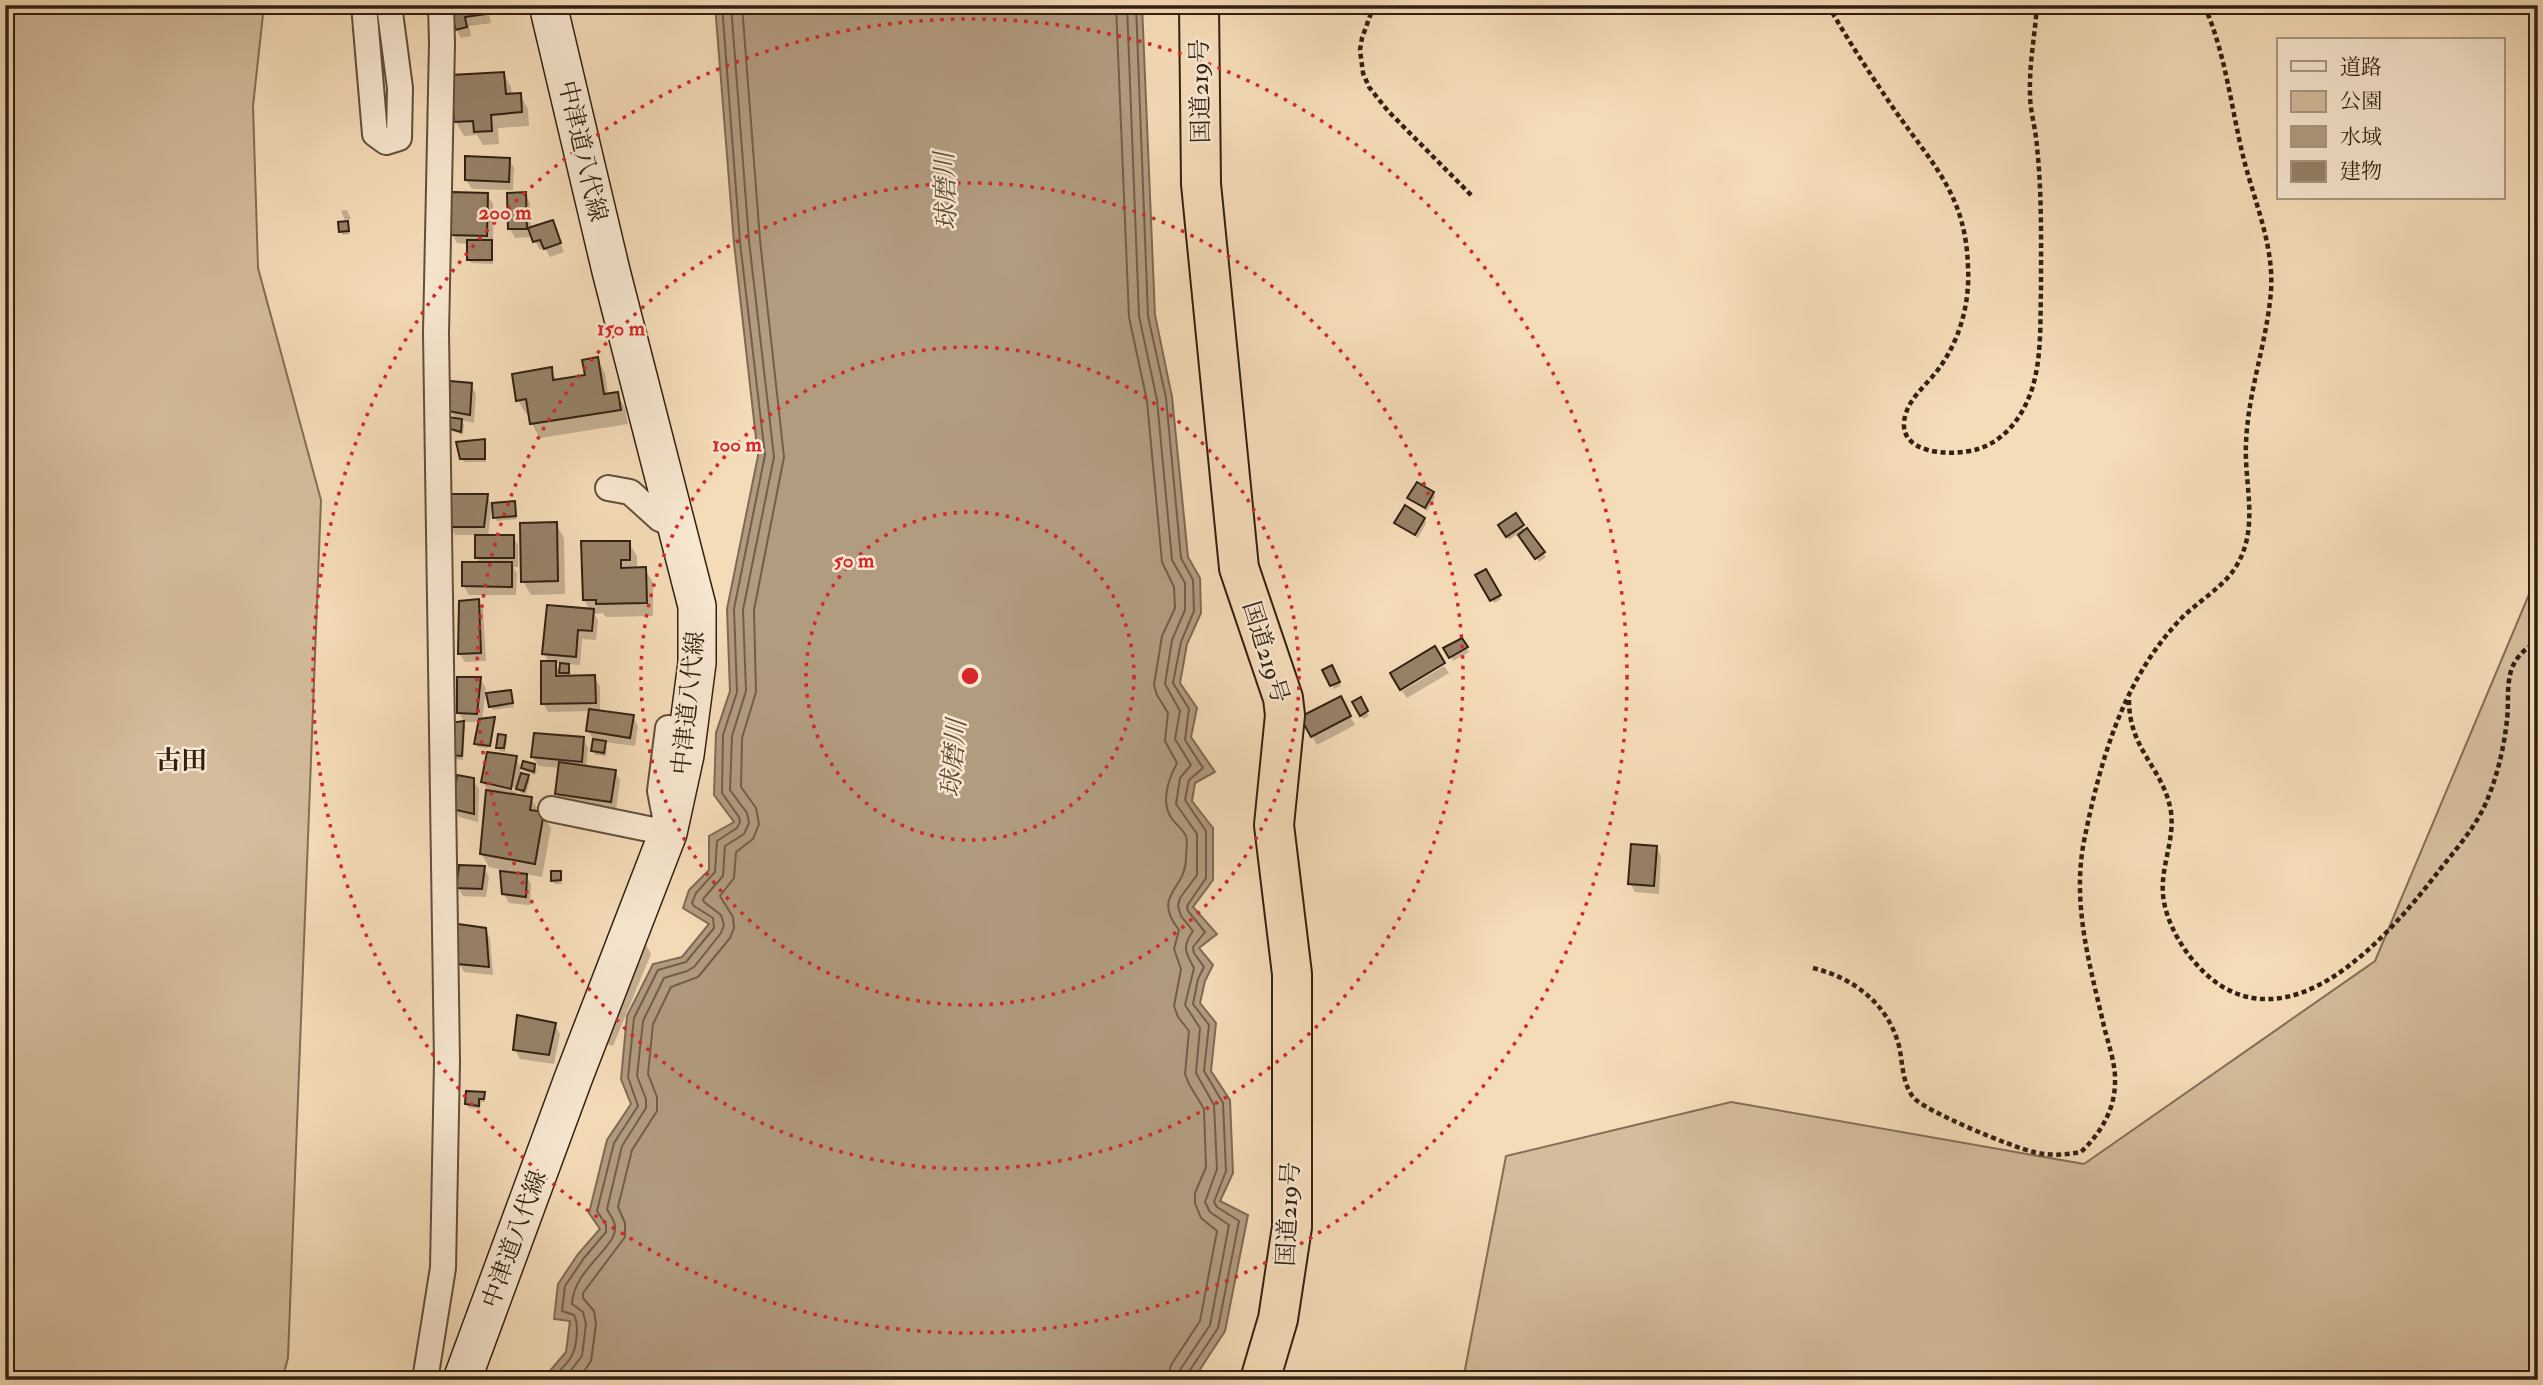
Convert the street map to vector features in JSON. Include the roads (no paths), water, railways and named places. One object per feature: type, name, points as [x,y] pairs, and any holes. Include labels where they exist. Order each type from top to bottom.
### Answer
[{"type":"highway","name":"国道219号","points":[[1199,5],[1201,184],[1240,568],[1283,698],[1285,715],[1273,825],[1292,974],[1292,1227],[1278,1319],[1260,1380]]},
{"type":"main road","name":"中津道八代線","points":[[462,1380],[568,1092],[668,834],[685,755],[697,663],[697,606],[548,5]]},
{"type":"street","points":[[364,5],[375,134],[386,142],[399,138],[400,88],[389,5]]},
{"type":"street","points":[[425,1380],[443,1268],[447,1062],[436,333],[442,43],[440,5]]},
{"type":"street","points":[[608,488],[630,492],[660,519],[676,526]]},
{"type":"street","points":[[551,809],[668,834],[660,791],[668,729]]},
{"type":"water","name":"球磨川","points":[[715,5],[1142,5],[1155,315],[1172,397],[1188,557],[1200,578],[1201,613],[1187,644],[1180,683],[1197,708],[1191,737],[1215,772],[1195,783],[1192,801],[1213,828],[1213,880],[1193,907],[1217,934],[1199,948],[1213,965],[1205,981],[1200,1003],[1216,1023],[1211,1071],[1230,1100],[1233,1173],[1220,1201],[1248,1215],[1225,1331],[1193,1380],[553,1380],[549,1372],[566,1352],[570,1321],[554,1319],[558,1284],[578,1254],[600,1229],[589,1213],[607,1140],[631,1104],[621,1079],[627,1016],[653,964],[682,957],[709,924],[683,908],[689,890],[709,870],[709,836],[734,822],[714,795],[716,733],[730,691],[727,609],[758,456],[734,243]]},
{"type":"district","name":"古田","points":[[181,760]]}]
